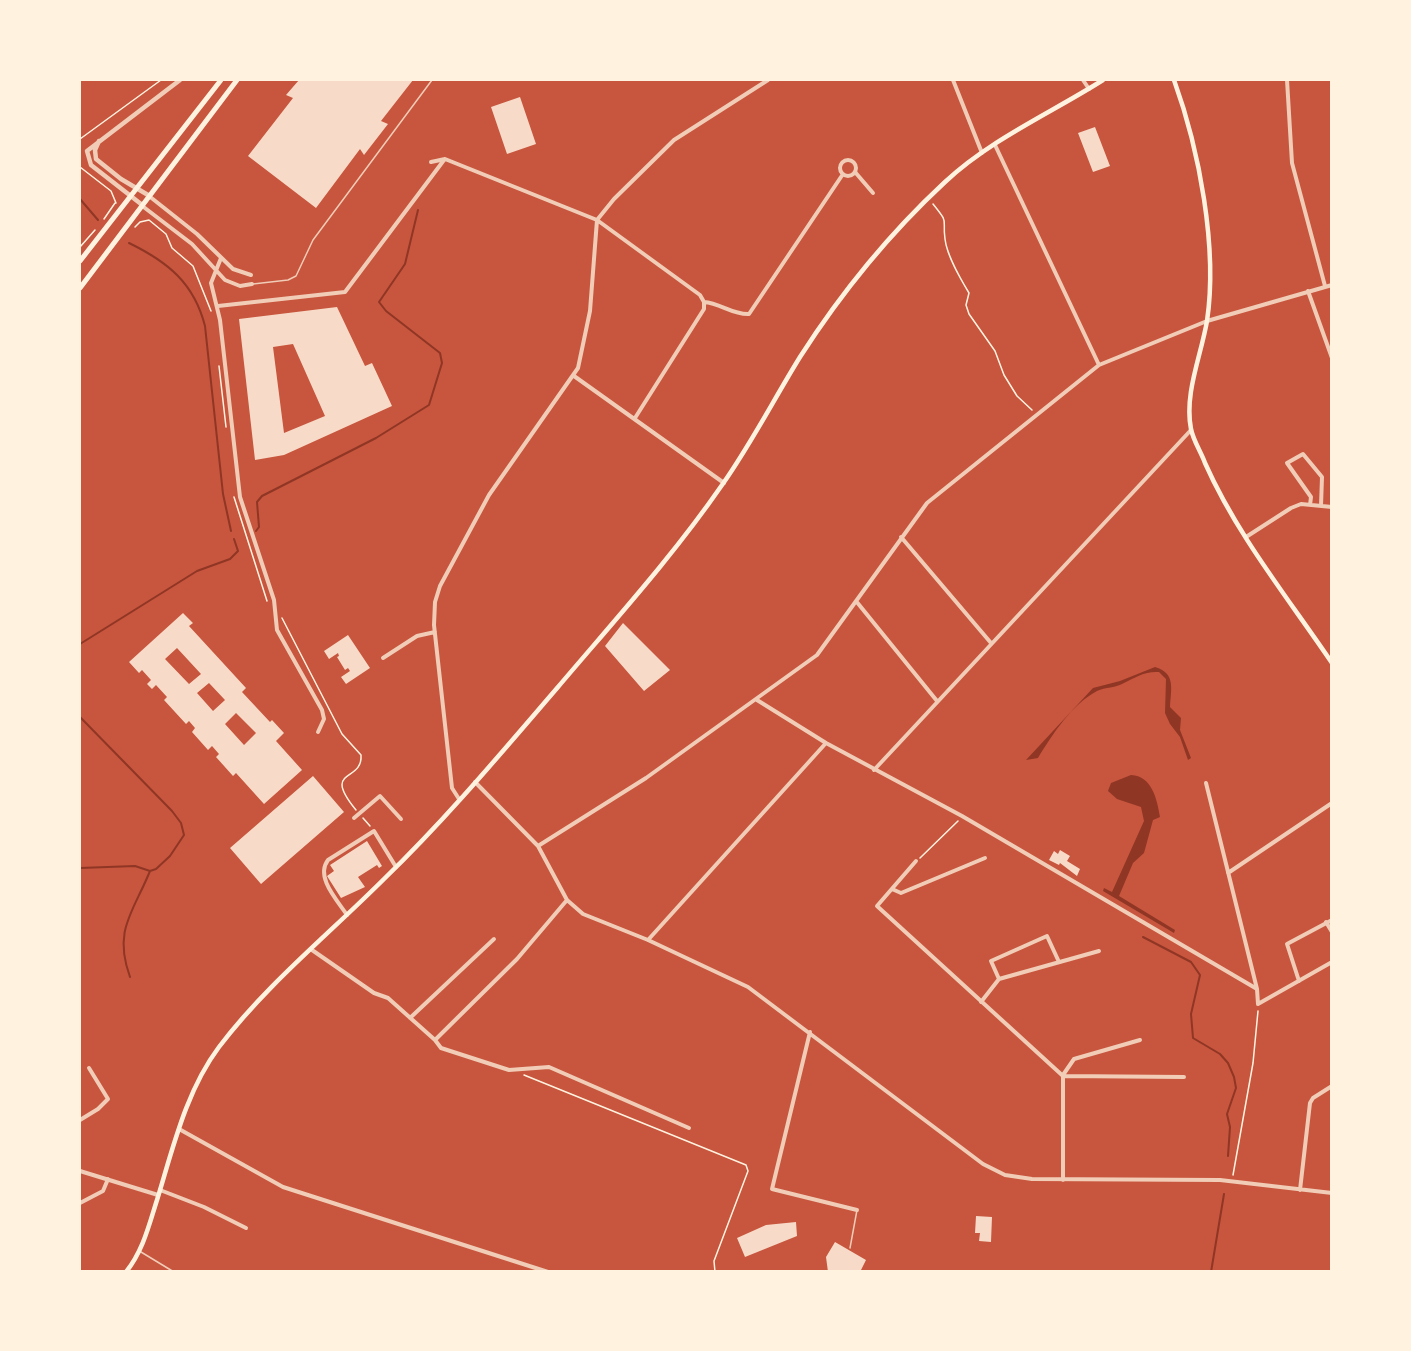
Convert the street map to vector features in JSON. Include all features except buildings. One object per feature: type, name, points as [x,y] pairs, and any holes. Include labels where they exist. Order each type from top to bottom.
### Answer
[{"type":"main road","points":[[80,261],[221,80]]},
{"type":"main road","points":[[80,288],[141,204],[237,80]]},
{"type":"main road","points":[[126,1272],[140,1251],[179,1129],[198,1083],[216,1050],[243,1017],[396,867],[475,782],[681,541],[724,483],[802,355],[848,287],[906,222],[930,197],[982,153],[1104,80]]},
{"type":"main road","points":[[1089,89],[1110,80]]},
{"type":"main road","points":[[1174,80],[1185,110],[1201,174],[1209,290],[1207,321],[1190,406],[1191,430],[1216,487],[1246,537],[1332,663]]},
{"type":"street","points":[[180,80],[87,151],[87,160],[192,244],[232,284],[252,284]]},
{"type":"street","points":[[459,799],[452,789],[435,632],[435,602],[454,555],[489,495],[522,444],[574,376],[590,311],[597,220],[614,199],[674,140],[768,80]]},
{"type":"street","points":[[953,80],[982,153]]},
{"type":"street","points":[[1083,80],[1089,89]]},
{"type":"street","points":[[1287,80],[1292,163],[1325,286]]},
{"type":"street","points":[[99,141],[95,150],[96,159],[136,189],[148,195],[197,234],[233,269],[251,275]]},
{"type":"street","points":[[995,145],[1099,365]]},
{"type":"street","points":[[218,306],[345,292],[445,159]]},
{"type":"street","points":[[431,162],[445,159],[597,220],[700,295],[704,302],[704,309],[635,418]]},
{"type":"street","points":[[704,302],[714,303],[740,315],[749,314],[843,174],[841,164],[847,159],[856,164],[855,172],[873,192]]},
{"type":"street","points":[[843,174],[848,176],[855,172]]},
{"type":"street","points":[[900,217],[906,222]]},
{"type":"street","points":[[221,258],[211,283],[218,306],[240,497],[276,610],[278,630],[322,710],[324,719],[318,732]]},
{"type":"street","points":[[538,846],[646,778],[818,655],[927,503],[1099,365],[1207,321],[1332,285]]},
{"type":"street","points":[[1308,291],[1332,358]]},
{"type":"street","points":[[574,376],[724,483]]},
{"type":"street","points":[[874,770],[1191,430]]},
{"type":"street","points":[[1310,505],[1311,497],[1287,463],[1303,454],[1322,477],[1321,506]]},
{"type":"street","points":[[1246,537],[1291,508],[1310,505],[1332,507]]},
{"type":"street","points":[[901,537],[992,643]]},
{"type":"street","points":[[856,601],[937,700]]},
{"type":"street","points":[[383,658],[417,636],[435,632]]},
{"type":"street","points":[[757,700],[826,743],[962,816],[1257,989]]},
{"type":"street","points":[[648,940],[826,743]]},
{"type":"street","points":[[475,782],[538,846],[567,900],[583,914],[648,940],[748,987],[983,1164],[1005,1174],[1032,1179],[1232,1180],[1332,1193]]},
{"type":"street","points":[[1206,783],[1257,989],[1258,1004],[1332,962]]},
{"type":"street","points":[[354,818],[380,796],[401,819]]},
{"type":"street","points":[[1228,873],[1332,803]]},
{"type":"street","points":[[347,915],[323,876],[323,867],[328,860],[374,831],[396,867]]},
{"type":"street","points":[[892,889],[901,893],[985,858]]},
{"type":"street","points":[[916,861],[877,906],[1063,1076],[1184,1077]]},
{"type":"street","points":[[435,1040],[517,960],[567,900]]},
{"type":"street","points":[[1299,981],[1287,944],[1332,920]]},
{"type":"street","points":[[1326,922],[1332,932]]},
{"type":"street","points":[[999,979],[991,961],[1047,936],[1059,962]]},
{"type":"street","points":[[410,1018],[494,939]]},
{"type":"street","points":[[312,950],[374,993],[388,998],[441,1048],[509,1070],[549,1067],[689,1128]]},
{"type":"street","points":[[981,1002],[999,979],[1099,951]]},
{"type":"street","points":[[810,1032],[772,1189],[857,1210]]},
{"type":"street","points":[[1063,1180],[1063,1076],[1074,1059],[1140,1040]]},
{"type":"street","points":[[80,1120],[98,1109],[108,1099],[89,1068]]},
{"type":"street","points":[[1299,1190],[1310,1103],[1325,1090],[1332,1088]]},
{"type":"street","points":[[179,1129],[283,1187],[548,1272]]},
{"type":"street","points":[[80,1171],[204,1207],[246,1228]]},
{"type":"street","points":[[80,1203],[103,1191],[108,1179]]},
{"type":"lane","points":[[252,284],[288,280],[296,276],[313,240],[432,80]]},
{"type":"lane","points":[[850,1248],[857,1210]]},
{"type":"lane","points":[[140,1251],[174,1272]]},
{"type":"path","points":[[80,140],[161,80]]},
{"type":"path","points":[[80,167],[111,191],[115,203],[122,208]]},
{"type":"path","points":[[930,197],[944,216],[946,243],[961,280],[969,293],[966,305],[969,314],[995,351],[1004,375],[1017,396],[1037,415]]},
{"type":"path","points":[[104,219],[115,203]]},
{"type":"path","points":[[132,216],[140,222],[148,220],[161,230],[172,248],[193,266],[212,312]]},
{"type":"path","points":[[80,247],[97,228]]},
{"type":"path","points":[[218,363],[226,432]]},
{"type":"path","points":[[233,491],[242,528],[266,599],[276,610],[342,734],[361,755],[359,765],[346,777],[341,791],[374,831]]},
{"type":"path","points":[[916,861],[928,853],[962,816]]},
{"type":"path","points":[[1232,1180],[1253,1064],[1258,1004]]},
{"type":"path","points":[[524,1075],[746,1165],[748,1171],[714,1262],[715,1272]]},
{"type":"shaded area","points":[[1155,667],[1166,673],[1171,683],[1170,707],[1181,718],[1180,730],[1191,758],[1188,760],[1180,737],[1165,713],[1166,679],[1159,672],[1149,672],[1118,686],[1100,690],[1088,697],[1063,721],[1038,758],[1026,760],[1093,688],[1120,681]]},
{"type":"shaded area","points":[[1131,775],[1144,779],[1149,784],[1155,796],[1160,817],[1153,820],[1144,853],[1133,863],[1119,896],[1175,930],[1174,933],[1103,891],[1104,888],[1112,892],[1144,821],[1141,807],[1117,799],[1108,791],[1111,783]]},
{"type":"waterway","points":[[80,199],[98,220]]},
{"type":"waterway","points":[[256,531],[259,527],[257,502],[262,496],[376,438],[429,405],[442,363],[440,353],[386,311],[379,302],[405,264],[418,210]]},
{"type":"waterway","points":[[129,243],[156,258],[178,276],[194,298],[200,311],[205,326],[223,494],[231,531]]},
{"type":"waterway","points":[[80,644],[197,571],[230,559],[238,551],[234,539]]},
{"type":"waterway","points":[[80,717],[172,811],[181,823],[184,835],[170,856],[156,869],[150,871],[135,866],[80,868]]},
{"type":"waterway","points":[[130,977],[125,961],[124,934],[127,922],[150,871]]},
{"type":"waterway","points":[[1143,937],[1191,962],[1200,975],[1191,1014],[1193,1038],[1220,1054],[1228,1063],[1236,1088],[1227,1114],[1230,1127],[1228,1156]]},
{"type":"waterway","points":[[1211,1272],[1224,1194]]}]
